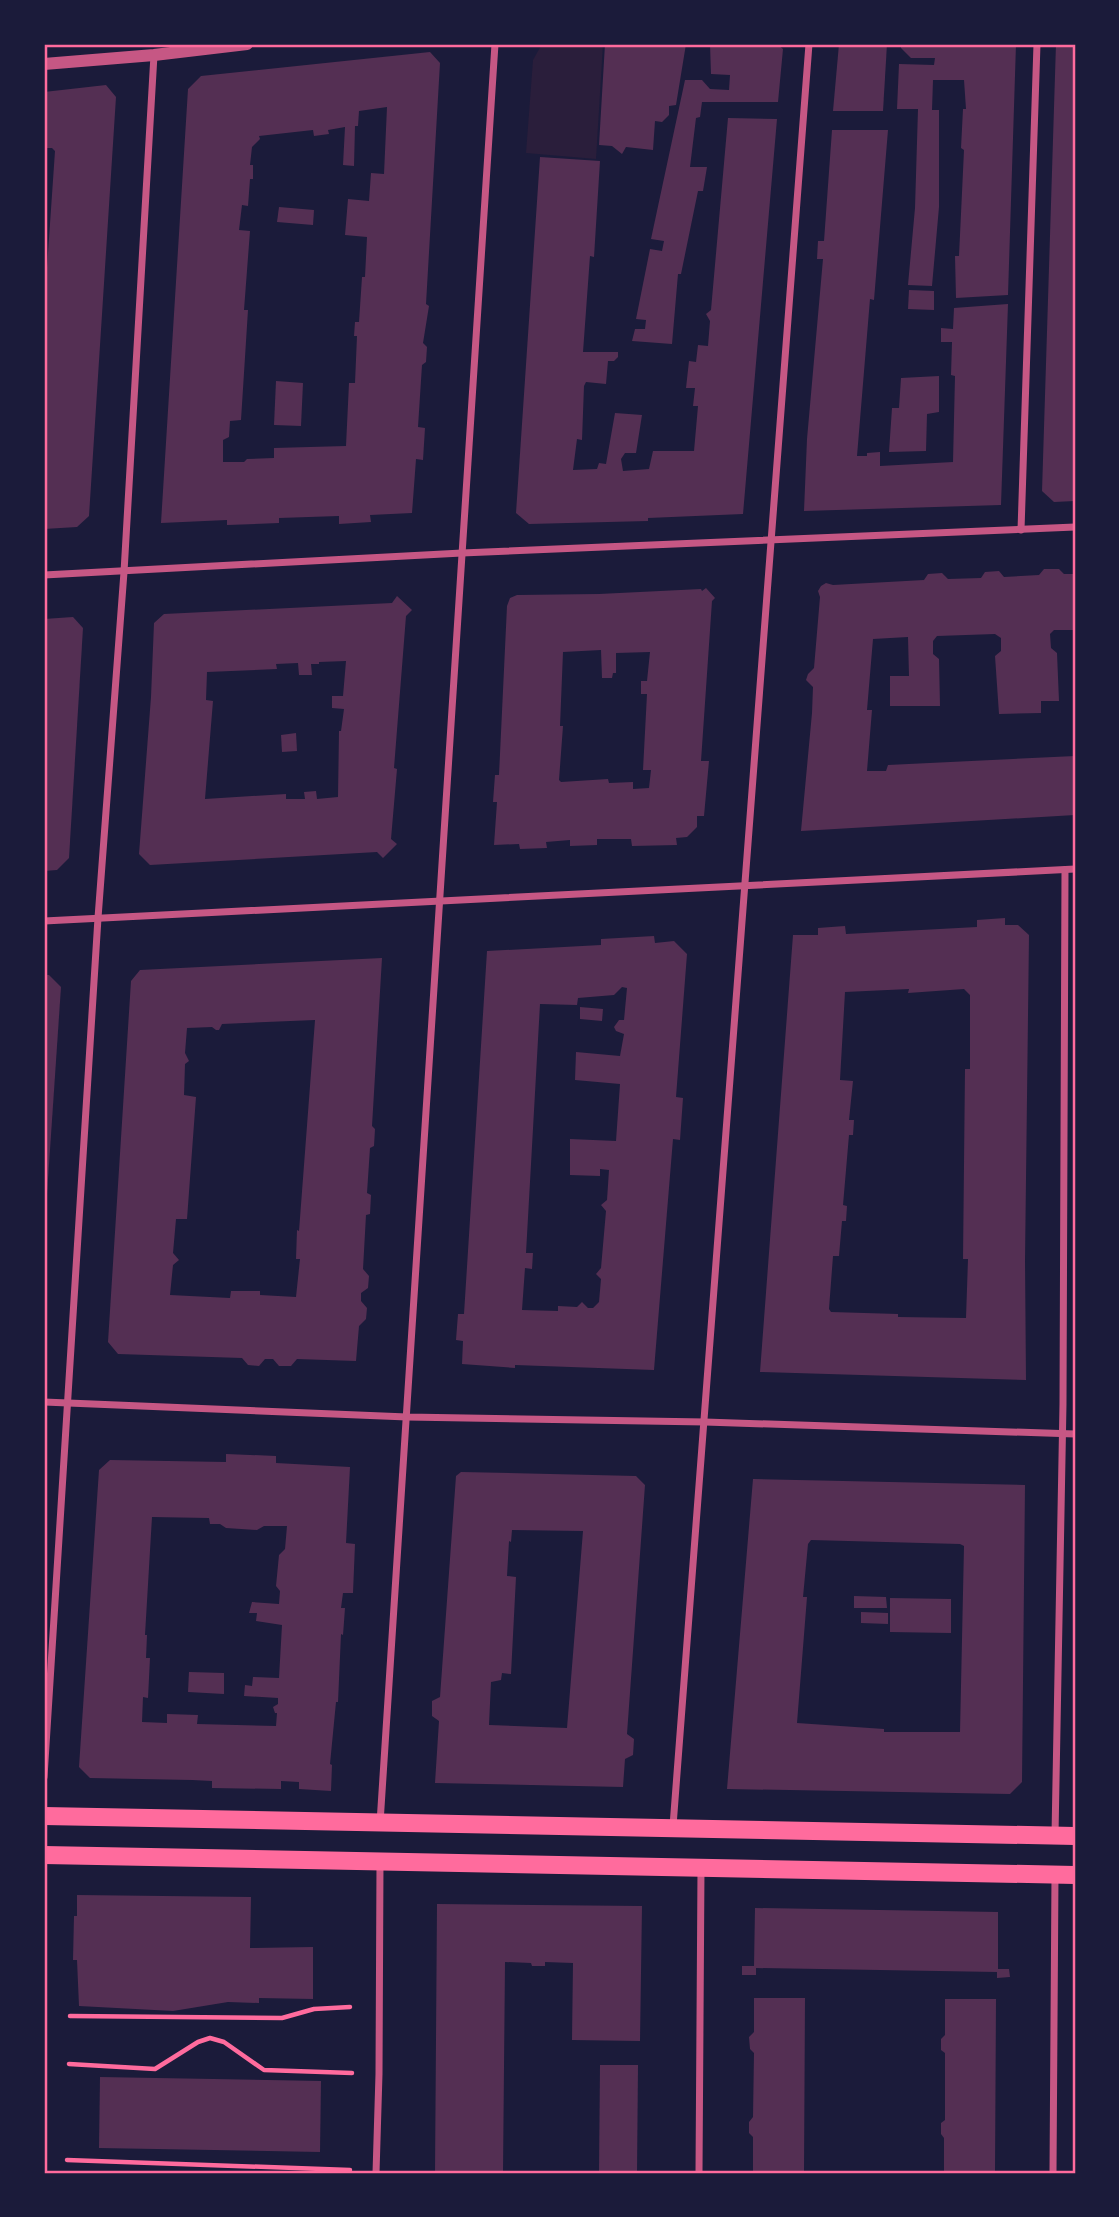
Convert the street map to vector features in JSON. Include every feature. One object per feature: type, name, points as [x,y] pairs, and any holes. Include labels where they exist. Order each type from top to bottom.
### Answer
[{"type":"main road","points":[[44,1816],[1075,1836]]},
{"type":"main road","points":[[44,1856],[1075,1875]]},
{"type":"street","points":[[44,64],[247,44]]},
{"type":"street","points":[[380,1824],[495,44]]},
{"type":"street","points":[[673,1830],[809,44]]},
{"type":"street","points":[[1021,530],[1037,44]]},
{"type":"street","points":[[44,1777],[98,918],[124,572],[154,55]]},
{"type":"street","points":[[44,575],[462,553],[1075,527]]},
{"type":"street","points":[[44,921],[1075,869]]},
{"type":"street","points":[[1055,1836],[1062,1434],[1065,870]]},
{"type":"street","points":[[44,1402],[407,1417],[705,1422],[1075,1434]]},
{"type":"street","points":[[376,2173],[380,2074],[380,1862]]},
{"type":"street","points":[[699,2173],[701,1868]]},
{"type":"street","points":[[1053,2173],[1055,1874]]},
{"type":"path","points":[[70,2016],[282,2018],[314,2009],[350,2007]]},
{"type":"path","points":[[69,2064],[155,2069],[198,2042],[210,2038],[224,2042],[264,2070],[352,2073]]},
{"type":"path","points":[[67,2160],[349,2170]]},
{"type":"shaded area","points":[[542,44],[603,44],[596,159],[526,153],[533,60]]},
{"type":"building","points":[[605,44],[686,44],[676,105],[669,106],[669,115],[662,122],[655,121],[653,150],[626,147],[622,154],[612,146],[599,145]]},
{"type":"building","points":[[710,44],[777,44],[783,49],[778,102],[702,102],[700,117],[696,118],[690,167],[707,167],[703,191],[698,191],[681,274],[678,274],[672,344],[632,341],[635,329],[645,329],[646,320],[636,319],[650,249],[662,251],[664,241],[651,239],[685,80],[702,80],[710,89],[729,90],[730,75],[711,74]]},
{"type":"building","points":[[839,44],[887,44],[883,111],[833,111]]},
{"type":"building","points":[[901,44],[1016,44],[1008,295],[956,298],[955,256],[959,256],[964,150],[961,148],[963,109],[966,109],[964,80],[933,80],[932,110],[939,110],[939,207],[932,286],[908,285],[915,208],[918,109],[897,109],[899,64],[934,65],[935,58],[911,58],[901,48]]},
{"type":"building","points":[[1056,44],[1075,44],[1075,501],[1054,502],[1042,491]]},
{"type":"building","points":[[430,52],[440,63],[426,304],[429,306],[423,343],[427,347],[426,362],[422,365],[418,427],[425,428],[423,460],[416,459],[412,513],[370,515],[371,522],[339,524],[339,516],[279,518],[279,523],[227,525],[227,520],[161,523],[188,89],[201,76]],"holes":[[[387,107],[384,174],[371,173],[369,201],[348,199],[345,235],[367,237],[359,322],[355,322],[355,383],[349,383],[346,446],[274,448],[274,458],[223,462],[223,440],[229,437],[230,421],[241,420],[248,310],[244,310],[250,231],[239,230],[242,205],[248,206],[250,179],[253,179],[253,165],[250,165],[252,147],[260,139],[259,136],[313,130],[314,136],[329,134],[328,130],[345,127],[343,165],[354,166],[355,126],[358,126],[359,111]]]},
{"type":"building","points":[[106,85],[116,97],[89,516],[77,527],[44,529],[44,311],[55,151],[52,148],[44,148],[44,92]]},
{"type":"building","points":[[728,118],[777,119],[743,514],[648,518],[648,521],[529,524],[516,513],[540,157],[600,161],[594,257],[590,256],[583,352],[618,352],[618,357],[614,361],[608,361],[606,384],[586,382],[584,386],[582,440],[577,439],[573,470],[597,469],[599,463],[606,464],[615,413],[642,415],[636,453],[625,453],[621,459],[623,471],[649,469],[653,451],[694,451],[698,406],[693,406],[695,388],[686,388],[689,361],[696,362],[698,345],[708,346],[710,321],[706,314],[711,310]]},
{"type":"building","points":[[832,130],[888,130],[874,300],[870,299],[857,456],[880,452],[880,466],[953,462],[955,376],[951,375],[952,342],[941,342],[941,328],[953,329],[954,308],[1008,304],[1001,505],[804,511],[807,439],[823,259],[817,259],[818,241],[824,241]]},
{"type":"building","points":[[279,207],[314,210],[313,225],[277,222]]},
{"type":"building","points":[[909,290],[934,291],[934,310],[908,309]]},
{"type":"building","points":[[939,376],[939,412],[927,414],[926,451],[889,452],[892,408],[899,408],[901,378]]},
{"type":"building","points":[[276,381],[303,383],[301,426],[274,425]]},
{"type":"building","points":[[1044,569],[1059,569],[1064,574],[1075,574],[1075,630],[1054,630],[1050,634],[1051,648],[1057,653],[1059,701],[1041,701],[1041,713],[999,714],[995,656],[1001,651],[1001,638],[995,634],[937,636],[933,641],[933,654],[939,659],[940,706],[890,706],[890,676],[909,676],[908,637],[873,639],[867,710],[872,710],[867,771],[886,771],[888,765],[1075,756],[1075,815],[801,831],[813,687],[806,680],[814,668],[820,597],[818,591],[821,586],[826,583],[833,585],[924,580],[928,574],[942,573],[948,579],[981,578],[985,572],[999,571],[1004,577],[1039,575]]},
{"type":"building","points":[[706,588],[715,598],[712,601],[701,761],[709,761],[704,816],[697,816],[697,827],[687,837],[676,838],[677,845],[632,846],[631,839],[597,839],[597,845],[570,846],[570,840],[546,842],[547,848],[520,849],[519,844],[494,845],[497,802],[493,802],[495,775],[499,775],[507,606],[510,598],[517,595],[702,591]],"holes":[[[601,650],[602,678],[612,678],[613,673],[616,673],[616,653],[650,652],[647,681],[641,681],[641,694],[647,694],[643,770],[651,770],[649,788],[633,789],[633,782],[609,783],[608,779],[559,780],[563,726],[560,726],[563,652]]]},
{"type":"building","points":[[397,596],[412,610],[406,616],[394,768],[397,769],[391,839],[397,844],[383,858],[377,852],[150,865],[139,854],[154,623],[164,614],[392,603]],"holes":[[[346,661],[343,696],[332,696],[332,708],[344,709],[339,731],[338,797],[317,799],[316,791],[304,792],[305,799],[286,799],[286,794],[205,799],[213,701],[206,700],[207,672],[277,669],[276,664],[298,663],[299,675],[312,675],[311,664]]]},
{"type":"building","points":[[73,617],[83,628],[69,858],[57,870],[44,871],[44,619]]},
{"type":"building","points":[[296,733],[297,751],[282,752],[281,735]]},
{"type":"building","points":[[1005,918],[1005,925],[1018,925],[1029,935],[1026,1380],[760,1372],[793,935],[818,935],[818,928],[845,926],[846,934],[977,927],[977,920]],"holes":[[[909,989],[908,993],[964,989],[970,995],[970,1069],[965,1069],[963,1259],[968,1259],[966,1318],[898,1317],[898,1314],[831,1312],[829,1309],[833,1256],[839,1256],[842,1221],[846,1221],[847,1206],[843,1205],[849,1135],[853,1135],[854,1120],[849,1120],[853,1081],[840,1080],[845,992]]]},
{"type":"building","points":[[654,936],[655,943],[674,941],[687,954],[676,1097],[683,1098],[680,1140],[673,1139],[654,1370],[515,1365],[515,1368],[462,1364],[463,1341],[456,1340],[458,1314],[464,1314],[487,951],[601,945],[601,939]],"holes":[[[622,987],[627,988],[624,1020],[619,1020],[614,1027],[616,1031],[624,1034],[620,1056],[576,1052],[575,1080],[620,1084],[616,1141],[570,1139],[570,1175],[600,1176],[600,1169],[609,1170],[607,1200],[601,1205],[606,1211],[601,1268],[596,1274],[601,1279],[599,1302],[593,1308],[588,1308],[582,1302],[577,1307],[558,1306],[558,1311],[522,1310],[525,1268],[532,1269],[533,1253],[526,1253],[540,1004],[577,1005],[578,998],[614,995]]]},
{"type":"building","points":[[382,958],[372,1126],[375,1129],[374,1146],[370,1148],[367,1193],[371,1195],[370,1214],[366,1215],[363,1269],[369,1276],[368,1288],[361,1293],[361,1301],[367,1308],[366,1319],[359,1326],[356,1361],[297,1359],[291,1366],[279,1366],[273,1359],[265,1359],[259,1366],[248,1365],[242,1358],[118,1354],[108,1342],[131,981],[140,970]],"holes":[[[315,1020],[299,1231],[297,1230],[296,1259],[300,1259],[296,1297],[260,1295],[260,1291],[231,1291],[230,1298],[170,1295],[173,1265],[179,1260],[173,1253],[176,1219],[187,1219],[196,1097],[184,1095],[185,1064],[189,1061],[185,1053],[187,1028],[212,1027],[219,1030],[222,1024]]]},
{"type":"building","points":[[44,975],[49,975],[61,987],[46,1209],[44,1209]]},
{"type":"building","points":[[580,1007],[603,1009],[602,1021],[580,1019]]},
{"type":"building","points":[[226,1454],[276,1456],[276,1463],[350,1467],[346,1543],[355,1544],[353,1593],[343,1593],[341,1608],[345,1608],[330,1764],[331,1791],[299,1789],[299,1782],[281,1781],[281,1789],[212,1788],[212,1781],[90,1778],[79,1767],[99,1470],[110,1460],[226,1462]],"holes":[[[152,1517],[209,1518],[210,1524],[220,1524],[226,1528],[257,1530],[264,1526],[287,1526],[285,1549],[279,1555],[276,1586],[280,1591],[279,1604],[252,1602],[249,1613],[257,1613],[256,1621],[282,1625],[279,1678],[253,1677],[252,1686],[245,1685],[244,1696],[278,1698],[278,1704],[273,1707],[277,1713],[276,1726],[197,1724],[198,1715],[167,1714],[167,1723],[142,1722],[143,1697],[148,1698],[150,1658],[146,1658],[145,1635]]]},
{"type":"building","points":[[461,1472],[636,1476],[645,1485],[627,1734],[634,1739],[633,1755],[625,1759],[623,1787],[435,1783],[439,1721],[432,1716],[432,1701],[440,1697],[456,1476]],"holes":[[[512,1530],[583,1531],[567,1728],[489,1725],[491,1682],[501,1680],[502,1673],[511,1674],[516,1577],[507,1576]]]},
{"type":"building","points":[[753,1479],[1025,1485],[1022,1782],[1010,1794],[727,1789]],"holes":[[[811,1540],[964,1546],[960,1732],[884,1732],[884,1729],[797,1723],[807,1597],[803,1597],[808,1544]]]},
{"type":"building","points":[[854,1596],[886,1597],[887,1608],[854,1608]]},
{"type":"building","points":[[890,1598],[951,1599],[951,1633],[890,1632]]},
{"type":"building","points":[[861,1612],[888,1613],[888,1624],[861,1623]]},
{"type":"building","points":[[189,1672],[224,1673],[224,1694],[188,1692]]},
{"type":"building","points":[[77,1895],[251,1897],[250,1948],[313,1947],[313,1999],[259,1998],[259,2003],[228,2002],[173,2011],[79,2006],[77,1960],[73,1960]]},
{"type":"building","points":[[437,1904],[642,1906],[640,2041],[572,2040],[573,1963],[545,1962],[545,1966],[532,1966],[531,1963],[505,1962],[503,2173],[435,2173]]},
{"type":"building","points":[[755,1908],[998,1912],[998,1969],[1009,1969],[1010,1977],[997,1978],[997,1972],[756,1968],[756,1975],[742,1975],[742,1966],[754,1966]]},
{"type":"building","points":[[754,1998],[805,1998],[804,2173],[753,2173],[753,2137],[749,2133],[749,2122],[753,2117],[754,2053],[750,2049],[749,2037],[754,2032]]},
{"type":"building","points":[[945,1999],[996,1999],[995,2173],[944,2173],[941,2123],[945,2120],[945,2053],[941,2050],[941,2039],[945,2035]]},
{"type":"building","points":[[600,2065],[638,2065],[637,2173],[599,2173]]},
{"type":"building","points":[[100,2077],[321,2081],[320,2152],[99,2148]]}]
